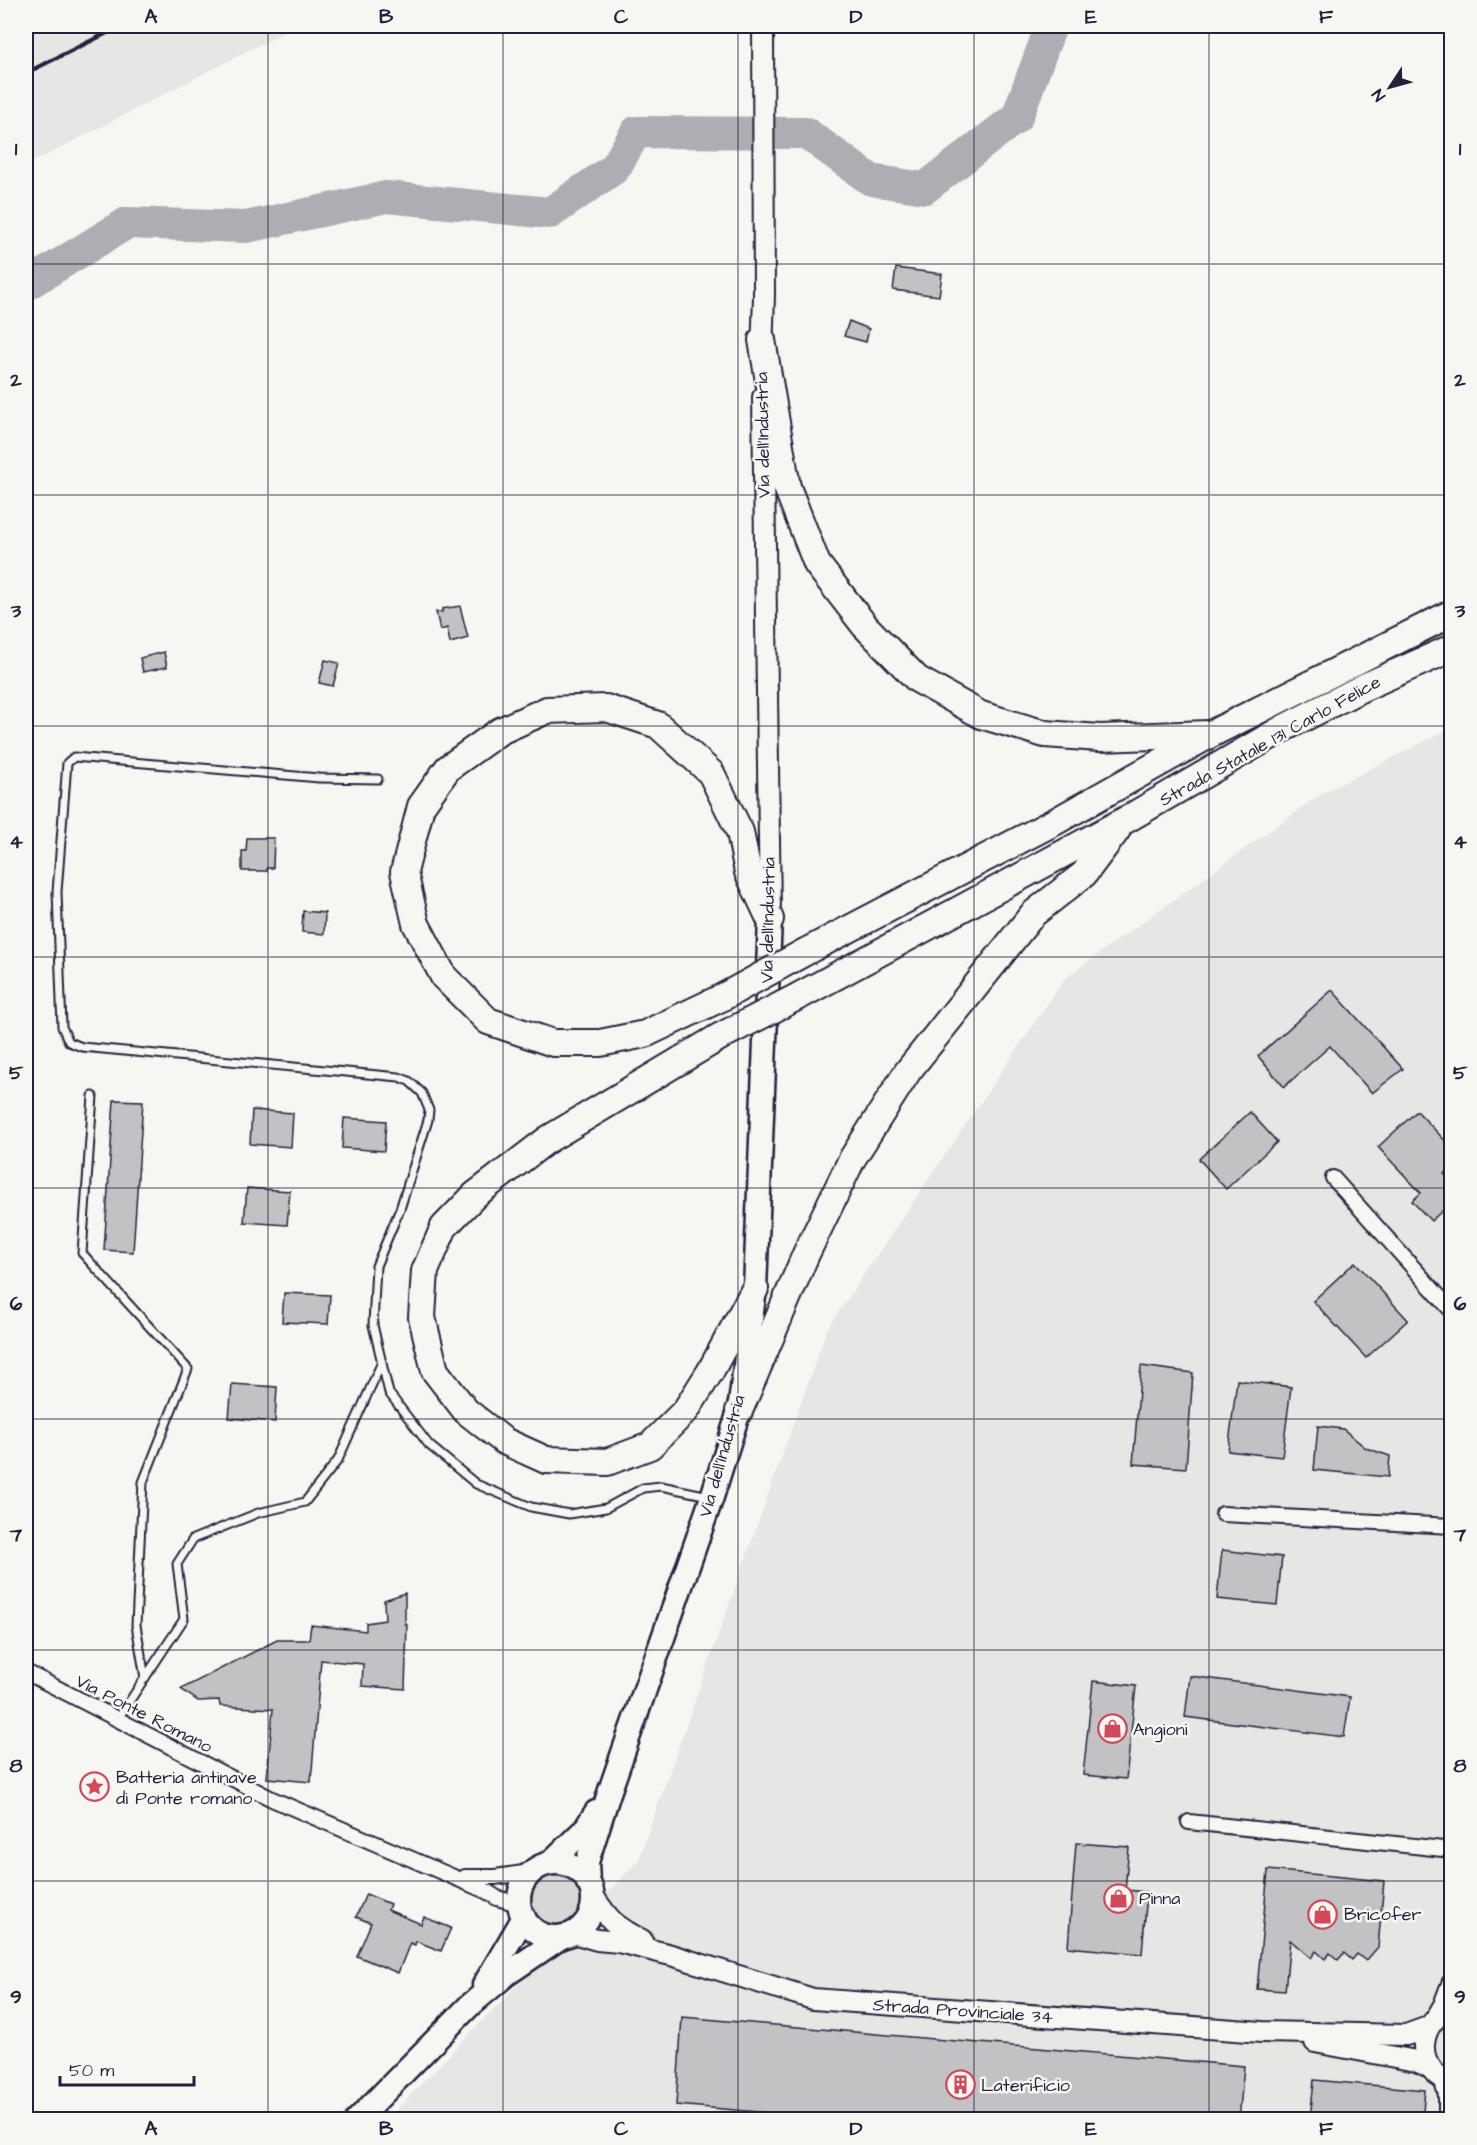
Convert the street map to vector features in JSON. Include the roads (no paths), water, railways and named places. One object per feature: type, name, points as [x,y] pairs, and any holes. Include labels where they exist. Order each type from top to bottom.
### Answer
[{"type":"highway","points":[[762,340],[787,487],[817,564],[865,626],[917,679],[981,715],[1045,734],[1100,738],[1211,734]]},
{"type":"highway","name":"Strada Statale 131 Carlo Felice","points":[[770,919],[748,872],[740,832],[711,773],[658,725],[606,708],[547,710],[500,731],[448,768],[421,806],[404,872],[416,924],[444,977],[488,1021],[553,1043],[600,1042],[645,1034],[721,998],[1058,820],[1211,734],[1452,613]]},
{"type":"highway","name":"Strada Statale 131 Carlo Felice","points":[[755,1289],[710,1372],[686,1410],[650,1446],[607,1462],[546,1460],[504,1442],[466,1411],[435,1371],[422,1317],[425,1271],[444,1227],[475,1195],[547,1140],[721,1036],[1122,822],[1284,728],[1364,687],[1452,648]]},
{"type":"highway","points":[[739,1411],[806,1254],[852,1159],[908,1071],[1033,914],[1084,874],[1122,822]]},
{"type":"main road","name":"Via dell'Industria","points":[[590,1888],[587,1862],[712,1497],[739,1411],[755,1289],[770,919],[762,340],[764,296],[763,26]]},
{"type":"main road","name":"Via dell'Industria","points":[[541,1868],[585,1829],[609,1793]]},
{"type":"main road","points":[[469,2006],[495,1968],[521,1911],[522,1887],[541,1868],[568,1865],[576,1869],[608,1918],[620,1929],[671,1955]]},
{"type":"main road","points":[[357,2120],[469,2006],[507,1974],[586,1921],[593,1903],[590,1888]]},
{"type":"main road","points":[[521,1911],[536,1931],[554,1936],[568,1934],[619,1942],[671,1955]]},
{"type":"main road","name":"Strada Provinciale 34","points":[[671,1955],[813,1999],[1262,2032],[1406,2035],[1439,2018]]},
{"type":"main road","points":[[1441,2076],[1426,2058],[1425,2037],[1439,2018],[1452,1984]]},
{"type":"main road","name":"Strada Provinciale 34","points":[[1262,2032],[1416,2061],[1441,2076]]},
{"type":"street","points":[[1333,1178],[1452,1311]]},
{"type":"street","points":[[1222,1514],[1452,1526]]},
{"type":"street","name":"Via Ponte Romano","points":[[26,1672],[272,1800],[486,1891],[521,1911]]},
{"type":"street","points":[[1189,1822],[1452,1850]]},
{"type":"street","name":"Via Ponte Romano","points":[[445,1873],[470,1878],[541,1868]]},
{"type":"street","points":[[1441,2076],[1446,2095],[1446,2120]]},
{"type":"lane","points":[[378,779],[319,778],[74,757],[67,763],[57,892],[62,1027],[69,1042],[82,1047],[399,1077],[409,1081],[422,1093],[429,1110],[428,1120],[400,1209],[376,1266],[373,1325],[389,1394],[429,1445],[476,1484],[531,1508],[569,1514],[606,1508],[643,1488],[661,1486],[712,1497]]},
{"type":"lane","points":[[93,1096],[82,1253],[188,1369],[143,1482],[136,1625],[146,1678]]},
{"type":"lane","points":[[117,1720],[184,1619],[177,1564],[193,1539],[258,1514],[305,1502],[338,1461],[382,1362]]},
{"type":"waterway","points":[[26,285],[127,223],[246,227],[386,197],[550,213],[615,168],[636,132],[806,133],[871,180],[925,188],[1017,117],[1051,26]]},
{"type":"railway","points":[[26,73],[121,26]]},
{"type":"place","name":"Angioni","points":[[1112,1729]]},
{"type":"place","name":"Batteria antinave di Ponte romano","points":[[95,1787]]},
{"type":"place","name":"Pinna","points":[[1118,1898]]},
{"type":"place","name":"Bricofer","points":[[1323,1914]]},
{"type":"place","name":"Laterificio","points":[[960,2085]]}]
